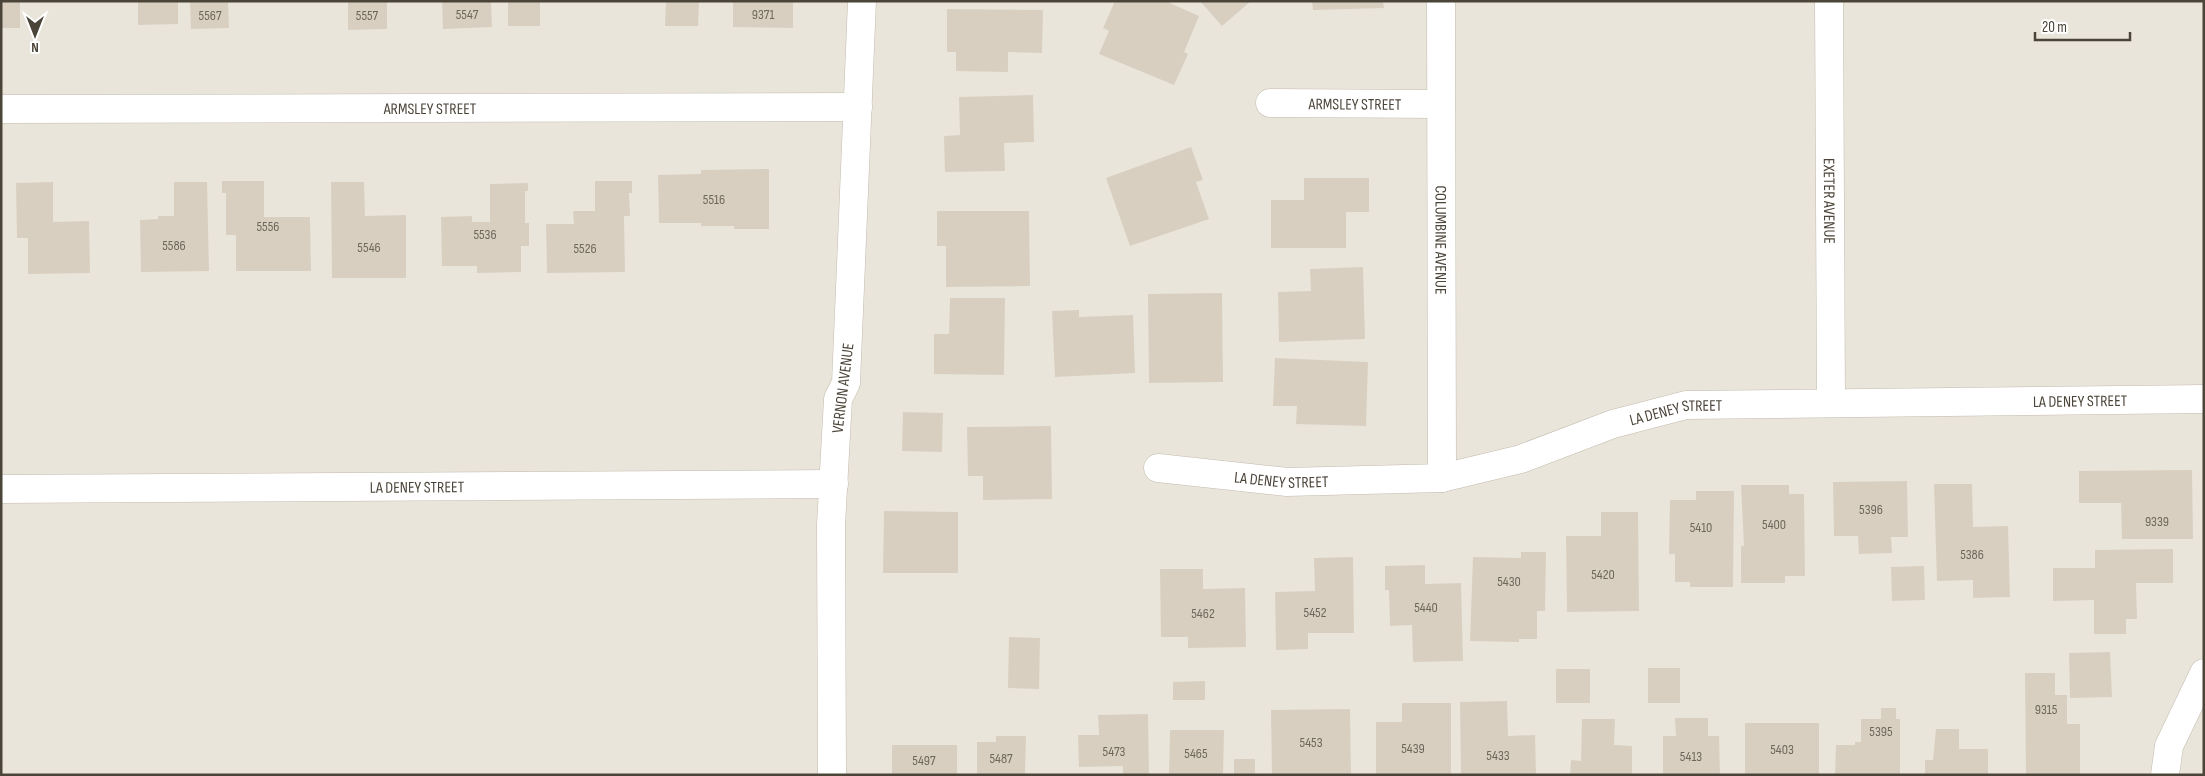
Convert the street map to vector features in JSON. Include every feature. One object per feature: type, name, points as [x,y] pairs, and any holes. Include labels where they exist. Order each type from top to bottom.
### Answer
[{"type":"street","name":"VERNON AVENUE","points":[[832,775],[831,525],[838,399],[846,383],[862,1]]},
{"type":"street","name":"COLUMBINE AVENUE","points":[[1441,1],[1442,478]]},
{"type":"street","name":"EXETER AVENUE","points":[[1829,1],[1831,402]]},
{"type":"street","name":"ARMSLEY STREET","points":[[1270,103],[1441,104]]},
{"type":"street","name":"ARMSLEY STREET","points":[[1,109],[858,107]]},
{"type":"street","name":"LA DENEY STREET","points":[[1158,468],[1287,482],[1442,478],[1521,459],[1613,424],[1686,404],[2204,399]]},
{"type":"street","name":"LA DENEY STREET","points":[[1,489],[834,484]]},
{"type":"street","points":[[2165,775],[2169,746],[2204,673]]},
{"type":"shaded area","points":[[1,1],[2204,1],[2204,775],[1,775]]},
{"type":"building","points":[[1,1],[20,1],[20,28],[1,28]]},
{"type":"building","points":[[138,1],[178,1],[178,24],[138,25]]},
{"type":"building","points":[[190,1],[228,1],[229,28],[191,29]]},
{"type":"building","points":[[348,1],[387,1],[387,29],[348,30]]},
{"type":"building","points":[[442,1],[491,1],[492,27],[443,29]]},
{"type":"building","points":[[508,1],[540,1],[540,26],[508,26]]},
{"type":"building","points":[[666,1],[699,1],[698,26],[665,26]]},
{"type":"building","points":[[733,1],[793,1],[793,28],[733,27]]},
{"type":"building","points":[[1115,1],[1165,1],[1199,16],[1184,52],[1188,54],[1174,85],[1099,54],[1109,31],[1103,28]]},
{"type":"building","points":[[1200,1],[1251,1],[1222,26]]},
{"type":"building","points":[[1312,1],[1383,1],[1384,8],[1313,10]]},
{"type":"building","points":[[947,9],[1043,10],[1042,53],[1008,52],[1008,72],[956,71],[956,52],[947,52]]},
{"type":"building","points":[[1033,95],[1034,142],[1004,143],[1005,171],[945,172],[944,136],[960,135],[959,97]]},
{"type":"building","points":[[1191,147],[1203,180],[1196,182],[1209,219],[1130,246],[1106,178]]},
{"type":"building","points":[[769,169],[769,229],[734,229],[734,226],[701,226],[701,223],[659,223],[658,175],[701,174],[701,170]]},
{"type":"building","points":[[1304,178],[1369,178],[1369,212],[1346,212],[1346,248],[1271,248],[1271,200],[1304,200]]},
{"type":"building","points":[[222,181],[264,181],[264,217],[310,217],[311,271],[236,271],[236,235],[226,235],[226,193],[222,193]]},
{"type":"building","points":[[595,181],[632,181],[632,193],[629,193],[630,216],[624,216],[625,272],[547,273],[546,224],[574,224],[573,211],[595,211]]},
{"type":"building","points":[[53,182],[53,222],[89,221],[90,273],[28,274],[28,238],[17,238],[16,183]]},
{"type":"building","points":[[174,182],[207,182],[209,271],[141,272],[140,220],[158,219],[158,216],[174,216]]},
{"type":"building","points":[[331,182],[364,182],[365,216],[406,215],[406,278],[332,278]]},
{"type":"building","points":[[528,183],[528,191],[525,191],[525,223],[529,223],[529,246],[521,246],[521,272],[477,273],[477,266],[442,266],[441,217],[472,216],[472,222],[490,222],[490,184]]},
{"type":"building","points":[[937,211],[1029,211],[1030,286],[946,287],[946,246],[937,246]]},
{"type":"building","points":[[1363,267],[1365,339],[1279,342],[1278,292],[1311,291],[1310,269]]},
{"type":"building","points":[[1222,293],[1223,382],[1149,383],[1148,294]]},
{"type":"building","points":[[950,298],[1005,298],[1004,375],[934,374],[934,334],[949,334]]},
{"type":"building","points":[[1079,310],[1079,317],[1133,315],[1135,373],[1055,377],[1052,311]]},
{"type":"building","points":[[1275,358],[1368,362],[1366,426],[1296,424],[1297,406],[1273,406]]},
{"type":"building","points":[[903,412],[943,413],[942,452],[902,451]]},
{"type":"building","points":[[1051,426],[1052,499],[983,500],[983,476],[968,476],[967,427]]},
{"type":"building","points":[[2192,470],[2193,539],[2122,539],[2121,503],[2079,503],[2079,471]]},
{"type":"building","points":[[1907,481],[1908,537],[1891,537],[1892,553],[1859,554],[1858,536],[1834,536],[1833,482]]},
{"type":"building","points":[[1934,484],[1972,484],[1973,527],[2008,526],[2010,597],[1973,598],[1973,580],[1937,581]]},
{"type":"building","points":[[1741,485],[1789,485],[1789,494],[1804,494],[1805,576],[1785,576],[1785,583],[1741,583],[1741,546],[1744,546]]},
{"type":"building","points":[[1696,491],[1734,491],[1733,587],[1690,587],[1690,582],[1675,582],[1675,554],[1669,554],[1670,500],[1696,500]]},
{"type":"building","points":[[884,511],[958,512],[958,573],[883,573]]},
{"type":"building","points":[[1601,512],[1638,512],[1639,611],[1567,612],[1566,536],[1601,536]]},
{"type":"building","points":[[2173,549],[2173,583],[2136,583],[2137,619],[2126,619],[2126,634],[2094,634],[2094,600],[2053,601],[2053,568],[2095,568],[2095,550]]},
{"type":"building","points":[[1521,552],[1546,552],[1545,611],[1537,611],[1537,639],[1519,639],[1519,642],[1470,641],[1473,557],[1521,558]]},
{"type":"building","points":[[1353,557],[1354,633],[1308,633],[1308,649],[1276,650],[1275,592],[1315,591],[1314,558]]},
{"type":"building","points":[[1425,565],[1425,584],[1461,583],[1463,661],[1413,662],[1412,625],[1390,626],[1389,590],[1385,590],[1385,566]]},
{"type":"building","points":[[1924,566],[1925,600],[1892,601],[1891,567]]},
{"type":"building","points":[[1160,569],[1203,569],[1203,589],[1245,588],[1246,647],[1188,648],[1188,637],[1161,637]]},
{"type":"building","points":[[1009,637],[1040,638],[1039,689],[1008,688]]},
{"type":"building","points":[[2110,652],[2112,697],[2070,698],[2069,653]]},
{"type":"building","points":[[1648,668],[1680,668],[1680,703],[1648,703]]},
{"type":"building","points":[[1556,669],[1590,669],[1590,703],[1556,703]]},
{"type":"building","points":[[2025,673],[2055,673],[2055,695],[2067,695],[2067,724],[2080,724],[2080,775],[2026,775]]},
{"type":"building","points":[[1205,681],[1205,700],[1173,700],[1173,682]]},
{"type":"building","points":[[1507,701],[1508,736],[1535,735],[1536,775],[1461,775],[1460,702]]},
{"type":"building","points":[[1402,703],[1451,703],[1451,775],[1376,775],[1376,722],[1402,722]]},
{"type":"building","points":[[1881,708],[1896,708],[1896,719],[1900,719],[1900,775],[1835,775],[1836,745],[1855,745],[1855,742],[1861,742],[1861,719],[1881,719]]},
{"type":"building","points":[[1350,709],[1351,775],[1272,775],[1271,710]]},
{"type":"building","points":[[1148,714],[1149,775],[1123,775],[1123,766],[1079,767],[1078,735],[1099,735],[1098,715]]},
{"type":"building","points":[[1675,718],[1708,718],[1708,736],[1719,736],[1720,775],[1663,775],[1663,736],[1676,736]]},
{"type":"building","points":[[1582,719],[1615,719],[1614,745],[1632,746],[1632,775],[1570,775],[1571,760],[1581,761]]},
{"type":"building","points":[[1745,723],[1819,723],[1819,775],[1745,775]]},
{"type":"building","points":[[1936,729],[1959,729],[1959,749],[1988,749],[1988,775],[1925,775],[1925,760],[1933,760]]},
{"type":"building","points":[[1170,730],[1224,730],[1223,775],[1169,775]]},
{"type":"building","points":[[996,736],[1026,736],[1025,775],[977,775],[977,742],[996,742]]},
{"type":"building","points":[[892,745],[957,745],[957,775],[892,775]]},
{"type":"building","points":[[1234,759],[1255,759],[1255,775],[1234,775]]}]
